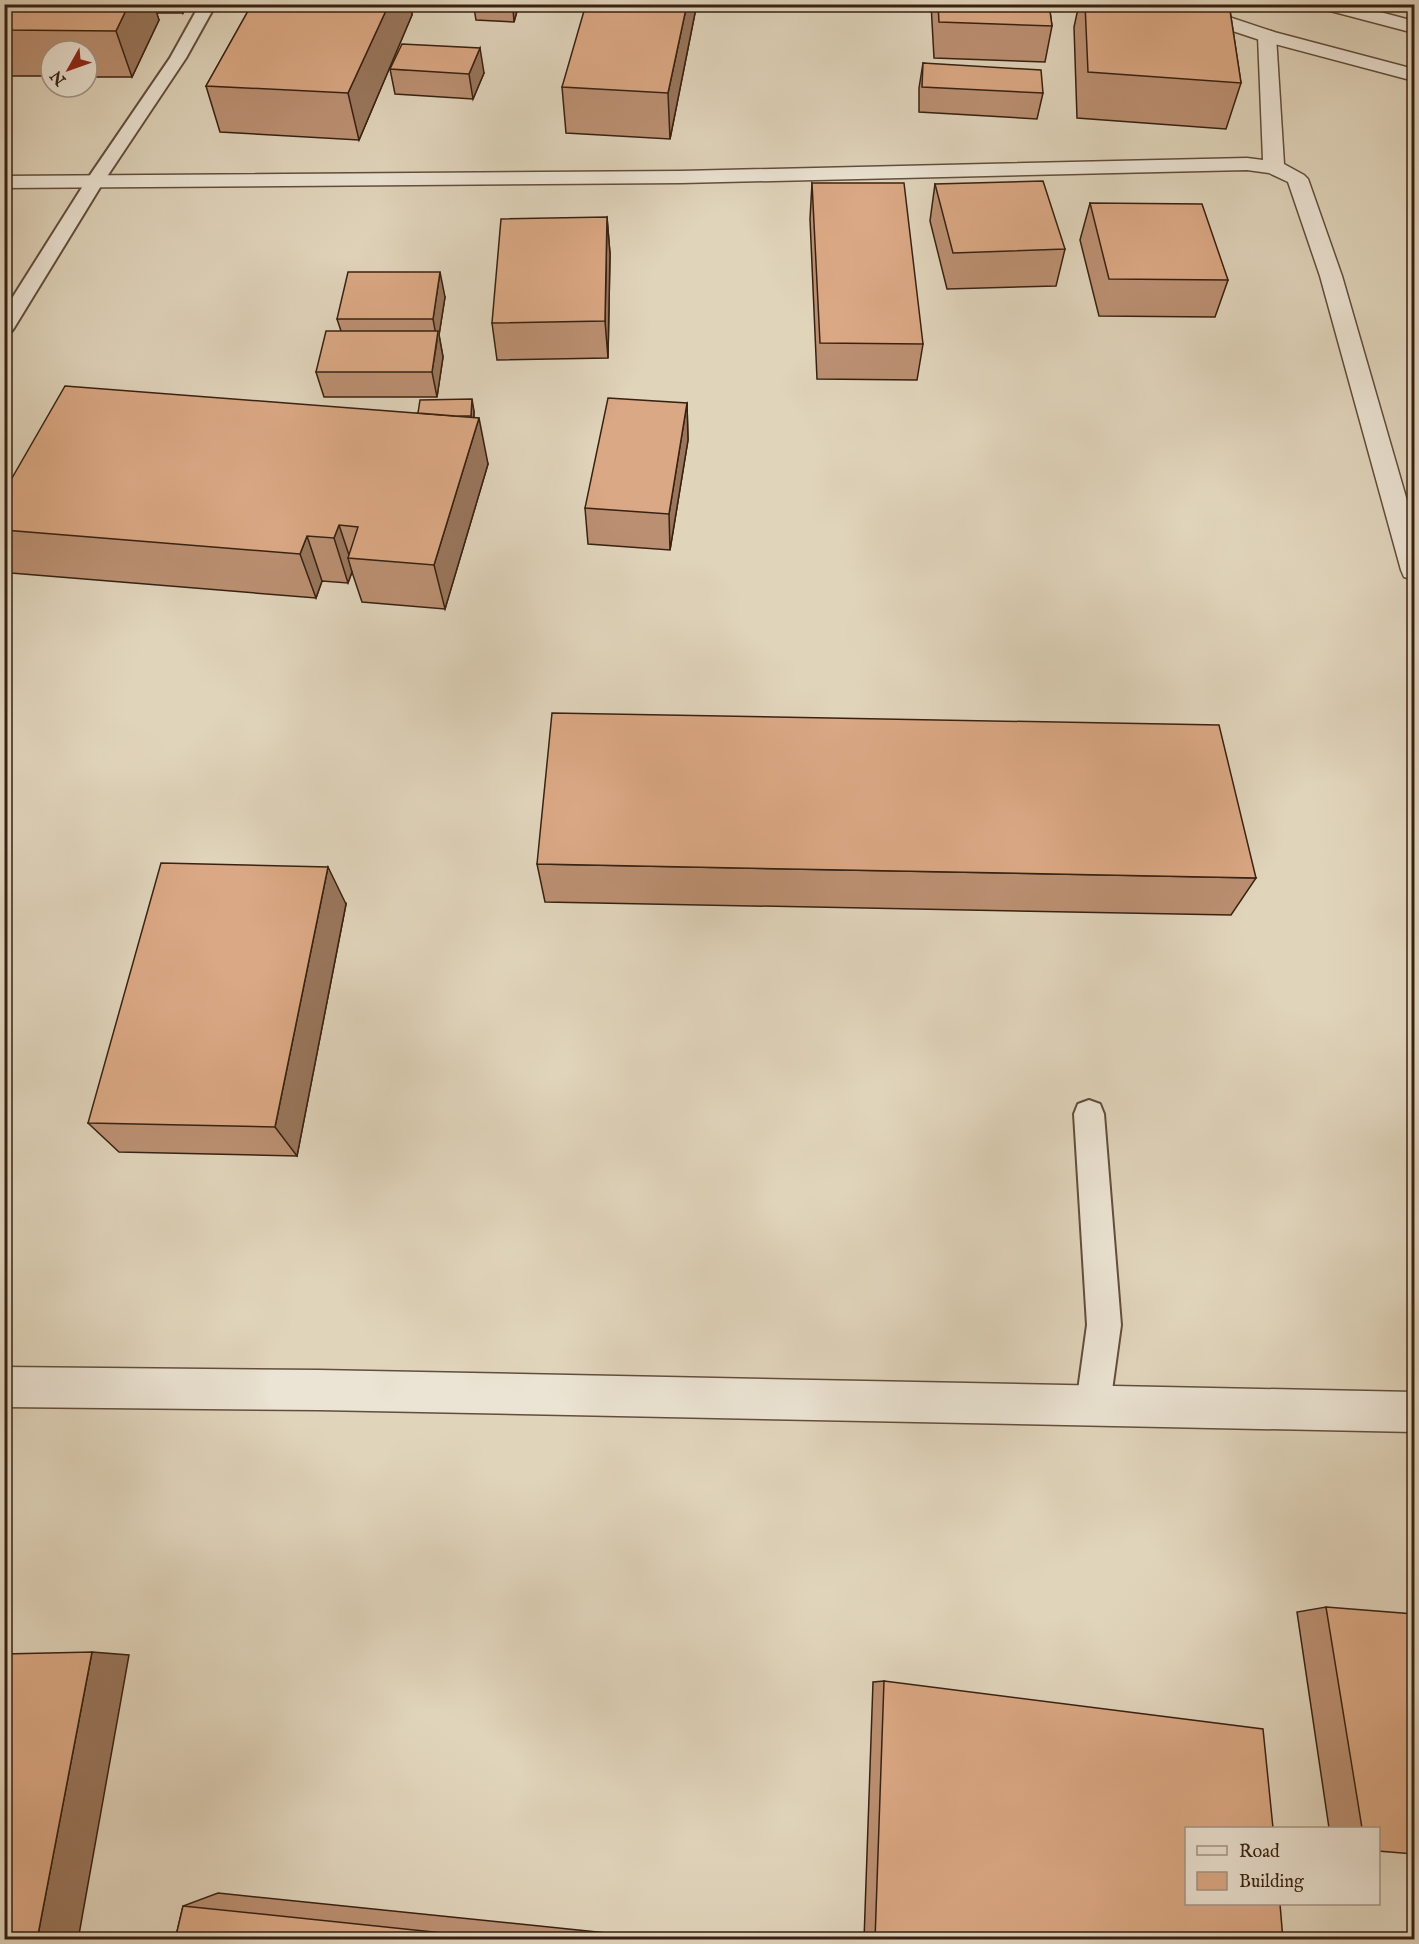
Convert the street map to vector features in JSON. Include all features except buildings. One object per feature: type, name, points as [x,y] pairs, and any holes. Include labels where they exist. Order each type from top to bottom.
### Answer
[{"type":"street","points":[[1170,4],[1267,36],[1414,75]]},
{"type":"street","points":[[1290,42],[1326,5],[1414,27]]},
{"type":"street","points":[[1267,36],[1274,167]]},
{"type":"street","points":[[4,182],[681,177],[1247,164],[1274,167],[1297,179],[1331,276],[1414,570]]},
{"type":"street","points":[[4,1387],[1414,1412]]},
{"type":"lane","points":[[4,328],[95,181],[178,58],[208,4]]},
{"type":"lane","points":[[1089,1114],[1104,1325],[1093,1405]]}]
